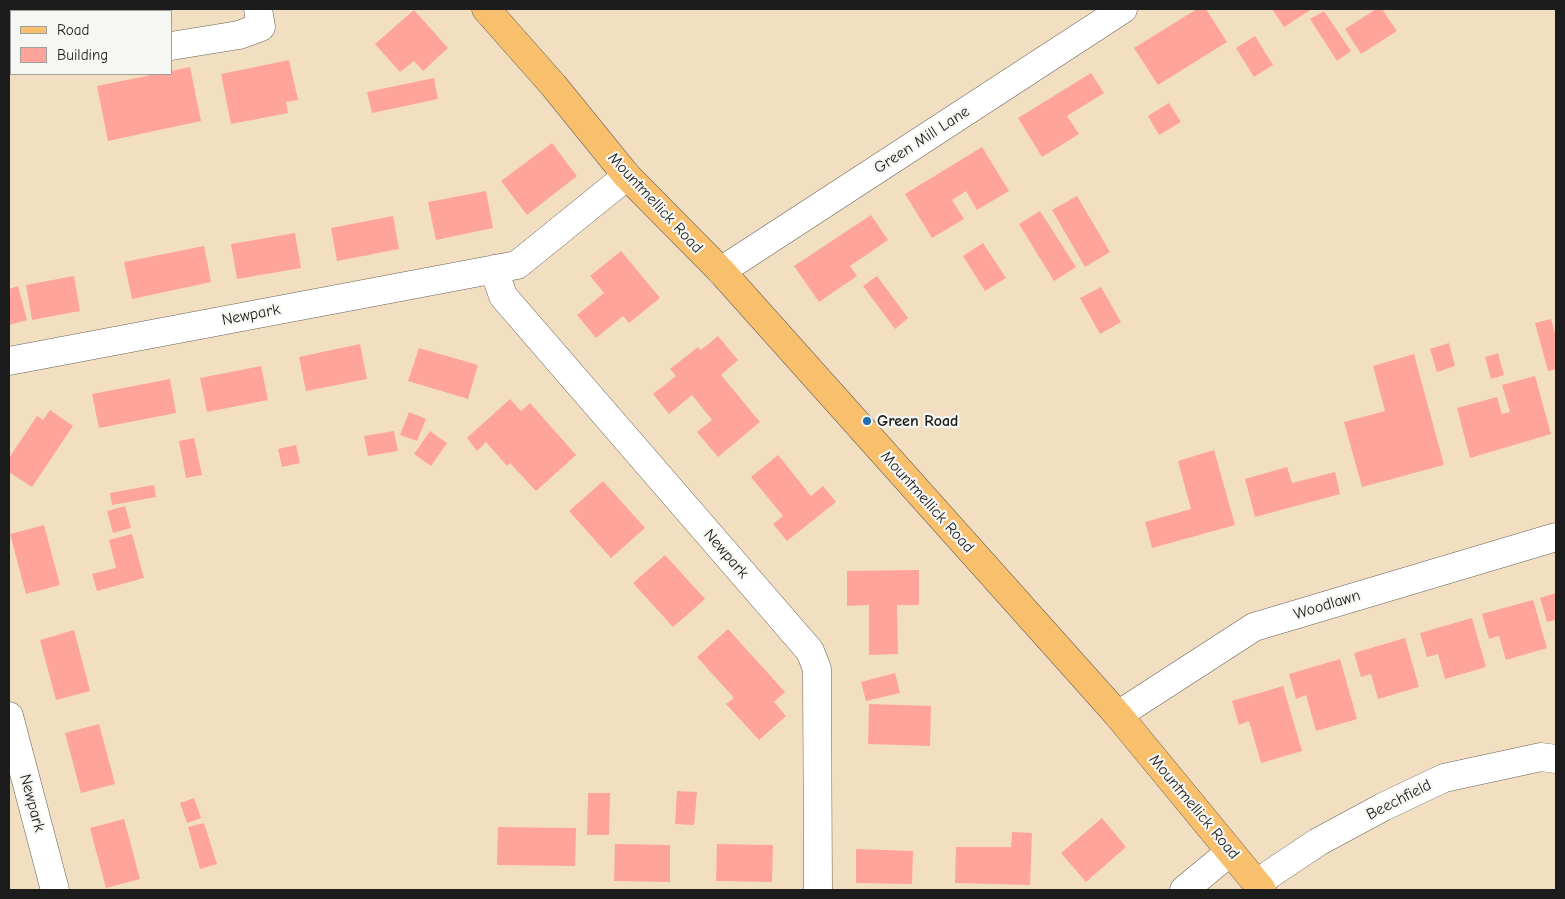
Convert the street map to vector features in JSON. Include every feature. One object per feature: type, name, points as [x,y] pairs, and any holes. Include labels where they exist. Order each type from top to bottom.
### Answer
[{"type":"main road","name":"Mountmellick Road","points":[[486,9],[554,86],[627,176],[721,271],[1118,715],[1260,888]]},
{"type":"street","points":[[172,46],[238,35],[261,27],[258,9]]},
{"type":"street","name":"Green Mill Lane","points":[[721,271],[1123,9]]},
{"type":"street","name":"Newpark","points":[[9,361],[517,265],[627,176]]},
{"type":"street","name":"Newpark","points":[[494,269],[503,296],[810,651],[817,669],[818,890]]},
{"type":"street","name":"Woodlawn","points":[[1118,715],[1254,627],[1556,537]]},
{"type":"street","name":"Newpark","points":[[9,716],[55,890]]},
{"type":"street","name":"Beechfield","points":[[1260,888],[1270,874],[1318,842],[1444,778],[1542,758],[1556,758]]},
{"type":"street","points":[[1184,890],[1230,852]]},
{"type":"building","points":[[1197,9],[1206,9],[1227,42],[1158,85],[1134,48]]},
{"type":"building","points":[[1272,9],[1312,9],[1284,27]]},
{"type":"building","points":[[1376,9],[1382,9],[1397,31],[1361,54],[1345,29]]},
{"type":"building","points":[[414,10],[448,48],[423,71],[414,61],[400,72],[375,44]]},
{"type":"building","points":[[1324,11],[1351,51],[1337,61],[1310,19]]},
{"type":"building","points":[[1255,36],[1273,65],[1254,77],[1236,48]]},
{"type":"building","points":[[289,60],[298,100],[286,102],[288,113],[231,124],[221,74]]},
{"type":"building","points":[[190,67],[201,121],[108,141],[97,86],[151,75],[172,75],[172,71]]},
{"type":"building","points":[[1091,73],[1104,93],[1067,116],[1079,134],[1042,157],[1018,118]]},
{"type":"building","points":[[434,78],[438,99],[372,113],[367,92]]},
{"type":"building","points":[[1169,103],[1181,122],[1159,135],[1148,116]]},
{"type":"building","points":[[552,143],[577,176],[527,215],[501,181]]},
{"type":"building","points":[[982,147],[1009,191],[977,210],[966,191],[952,200],[964,219],[932,238],[905,194]]},
{"type":"building","points":[[486,191],[493,228],[436,240],[428,202]]},
{"type":"building","points":[[1077,196],[1110,252],[1085,267],[1052,210]]},
{"type":"building","points":[[1040,211],[1076,267],[1054,281],[1019,224]]},
{"type":"building","points":[[871,215],[888,240],[850,266],[857,276],[819,302],[794,266]]},
{"type":"building","points":[[393,216],[399,249],[337,261],[331,228]]},
{"type":"building","points":[[295,233],[301,268],[237,279],[231,244]]},
{"type":"building","points":[[983,243],[1006,278],[985,291],[963,256]]},
{"type":"building","points":[[204,246],[211,282],[132,299],[124,262]]},
{"type":"building","points":[[621,251],[660,298],[629,323],[623,316],[596,338],[577,315],[604,293],[590,276]]},
{"type":"building","points":[[74,276],[80,311],[32,320],[26,285]]},
{"type":"building","points":[[877,276],[908,318],[895,329],[863,286]]},
{"type":"building","points":[[18,286],[27,320],[9,325],[9,289]]},
{"type":"building","points":[[1101,287],[1121,322],[1100,334],[1080,298]]},
{"type":"building","points":[[1551,319],[1556,337],[1556,369],[1548,371],[1535,323]]},
{"type":"building","points":[[718,336],[738,360],[721,375],[760,422],[718,457],[697,432],[712,420],[692,395],[669,414],[653,394],[676,376],[670,369],[698,347],[701,350]]},
{"type":"building","points":[[1449,343],[1455,366],[1437,372],[1430,349]]},
{"type":"building","points":[[360,344],[367,379],[306,391],[299,357]]},
{"type":"building","points":[[419,348],[478,365],[468,399],[408,381]]},
{"type":"building","points":[[1498,353],[1504,375],[1491,379],[1485,357]]},
{"type":"building","points":[[1414,354],[1444,465],[1362,487],[1344,422],[1385,411],[1373,366]]},
{"type":"building","points":[[261,366],[268,400],[207,412],[200,378]]},
{"type":"building","points":[[1535,376],[1551,434],[1470,458],[1457,408],[1497,397],[1502,414],[1510,412],[1502,385]]},
{"type":"building","points":[[170,379],[176,413],[99,428],[92,394]]},
{"type":"building","points":[[510,399],[521,411],[530,403],[576,455],[536,491],[510,463],[507,466],[486,442],[477,451],[467,438]]},
{"type":"building","points":[[50,410],[73,426],[32,487],[9,472],[9,458],[37,416],[43,420]]},
{"type":"building","points":[[409,412],[426,419],[417,441],[400,435]]},
{"type":"building","points":[[394,431],[398,451],[368,456],[364,436]]},
{"type":"building","points":[[430,431],[447,443],[431,466],[414,454]]},
{"type":"building","points":[[194,438],[202,475],[186,478],[179,441]]},
{"type":"building","points":[[296,445],[300,463],[282,467],[278,449]]},
{"type":"building","points":[[1214,450],[1235,525],[1152,548],[1145,522],[1191,509],[1178,461]]},
{"type":"building","points":[[778,455],[811,496],[823,486],[836,502],[787,541],[773,524],[783,516],[751,477]]},
{"type":"building","points":[[1287,467],[1292,483],[1335,472],[1340,494],[1255,517],[1245,479]]},
{"type":"building","points":[[603,481],[645,528],[611,558],[569,511]]},
{"type":"building","points":[[154,485],[156,497],[112,505],[110,493]]},
{"type":"building","points":[[125,506],[131,528],[113,533],[107,511]]},
{"type":"building","points":[[44,525],[60,585],[26,594],[10,534]]},
{"type":"building","points":[[132,534],[144,578],[97,591],[92,574],[116,568],[109,540]]},
{"type":"building","points":[[665,555],[705,599],[673,627],[633,583]]},
{"type":"building","points":[[919,570],[919,605],[897,605],[898,654],[869,655],[869,605],[847,606],[847,571]]},
{"type":"building","points":[[1556,593],[1556,620],[1547,622],[1540,598]]},
{"type":"building","points":[[1533,600],[1547,648],[1506,660],[1499,636],[1489,639],[1482,614]]},
{"type":"building","points":[[1472,618],[1486,667],[1445,679],[1438,654],[1427,657],[1420,633]]},
{"type":"building","points":[[728,629],[785,692],[774,702],[786,716],[759,740],[726,704],[734,698],[697,657]]},
{"type":"building","points":[[74,630],[90,691],[56,700],[40,640]]},
{"type":"building","points":[[1405,638],[1419,687],[1378,699],[1371,674],[1361,677],[1354,653]]},
{"type":"building","points":[[1340,659],[1357,719],[1316,731],[1306,695],[1296,699],[1289,674]]},
{"type":"building","points":[[895,673],[900,693],[866,701],[861,682]]},
{"type":"building","points":[[1283,686],[1302,751],[1261,763],[1249,721],[1239,725],[1232,701]]},
{"type":"building","points":[[869,704],[931,706],[930,746],[868,744]]},
{"type":"building","points":[[99,724],[115,784],[81,793],[65,733]]},
{"type":"building","points":[[677,791],[697,792],[694,825],[675,824]]},
{"type":"building","points":[[588,793],[610,793],[609,835],[587,835]]},
{"type":"building","points":[[194,798],[201,818],[187,823],[180,803]]},
{"type":"building","points":[[1102,818],[1126,847],[1086,882],[1061,853]]},
{"type":"building","points":[[124,819],[140,879],[106,888],[90,828]]},
{"type":"building","points":[[204,823],[217,864],[200,869],[188,827]]},
{"type":"building","points":[[498,827],[576,828],[575,866],[497,865]]},
{"type":"building","points":[[1012,832],[1032,833],[1030,885],[955,883],[956,847],[1011,847]]},
{"type":"building","points":[[615,844],[670,845],[670,882],[614,881]]},
{"type":"building","points":[[717,844],[773,845],[772,882],[716,881]]},
{"type":"building","points":[[856,849],[913,851],[912,884],[856,883]]},
{"type":"place","name":"Green Road","points":[[867,421]]}]
